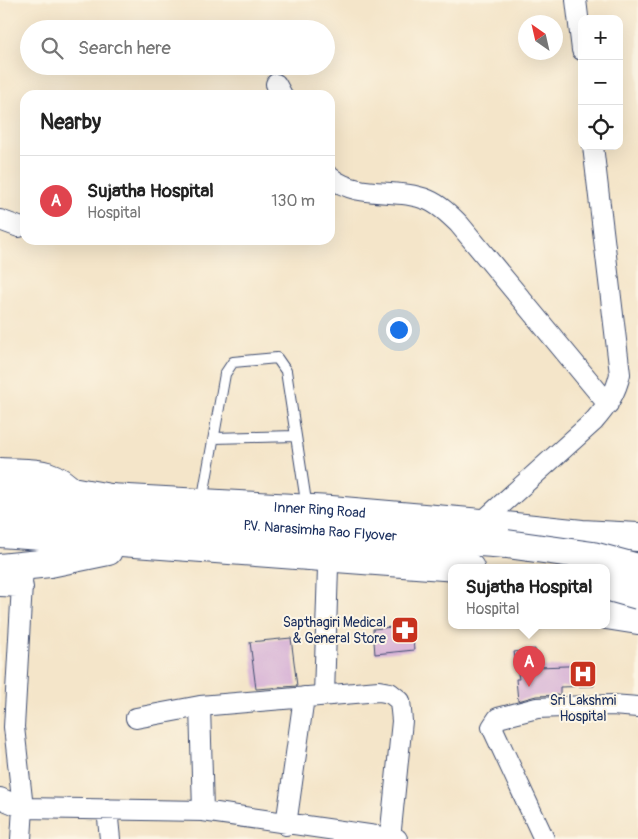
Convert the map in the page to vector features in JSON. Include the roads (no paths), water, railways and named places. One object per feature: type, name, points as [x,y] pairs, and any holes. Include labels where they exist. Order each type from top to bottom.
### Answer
[{"type":"main road","points":[[0,486],[77,492],[110,498]]},
{"type":"main road","name":"Inner Ring Road","points":[[0,493],[308,509],[482,523],[582,534],[638,537]]},
{"type":"main road","name":"P.V. Narasimha Rao Flyover","points":[[0,507],[507,544],[593,556],[638,568]]},
{"type":"main road","points":[[482,523],[582,557],[638,562]]},
{"type":"main road","name":"P.V. Narasimha Rao Flyover","points":[[0,533],[448,566]]},
{"type":"main road","points":[[0,544],[328,567],[448,580]]},
{"type":"main road","points":[[15,574],[108,551]]},
{"type":"main road","points":[[610,587],[638,595]]},
{"type":"main road","points":[[610,592],[638,595]]},
{"type":"main road","points":[[610,616],[638,620]]},
{"type":"street","points":[[576,0],[578,17]]},
{"type":"street","points":[[482,523],[594,421],[608,404],[617,387],[620,374],[593,150]]},
{"type":"street","points":[[335,180],[350,189],[428,200],[443,208],[459,224],[608,404]]},
{"type":"street","points":[[0,220],[19,227]]},
{"type":"street","points":[[0,468],[46,471],[56,474],[77,492]]},
{"type":"street","points":[[324,696],[328,567]]},
{"type":"street","points":[[0,586],[15,574]]},
{"type":"street","points":[[15,574],[14,727],[23,808],[21,839]]},
{"type":"street","points":[[0,798],[23,808],[202,811],[392,839],[402,721],[400,701],[390,693],[379,691],[200,706],[136,718]]},
{"type":"street","points":[[286,824],[304,697]]},
{"type":"street","points":[[544,839],[492,727],[498,718],[537,708],[612,705],[638,708]]},
{"type":"street","points":[[200,706],[202,811]]},
{"type":"street","points":[[107,809],[110,839]]},
{"type":"lane","points":[[202,503],[225,374],[233,362],[277,358],[286,371],[308,509]]},
{"type":"lane","points":[[214,438],[295,436]]},
{"type":"place","name":"Sapthagiri Medical & General Store","points":[[405,630]]},
{"type":"place","name":"Sri Lakshmi Hospital","points":[[583,674]]},
{"type":"place","name":"Sujatha Hospital","points":[[529,687]]}]
